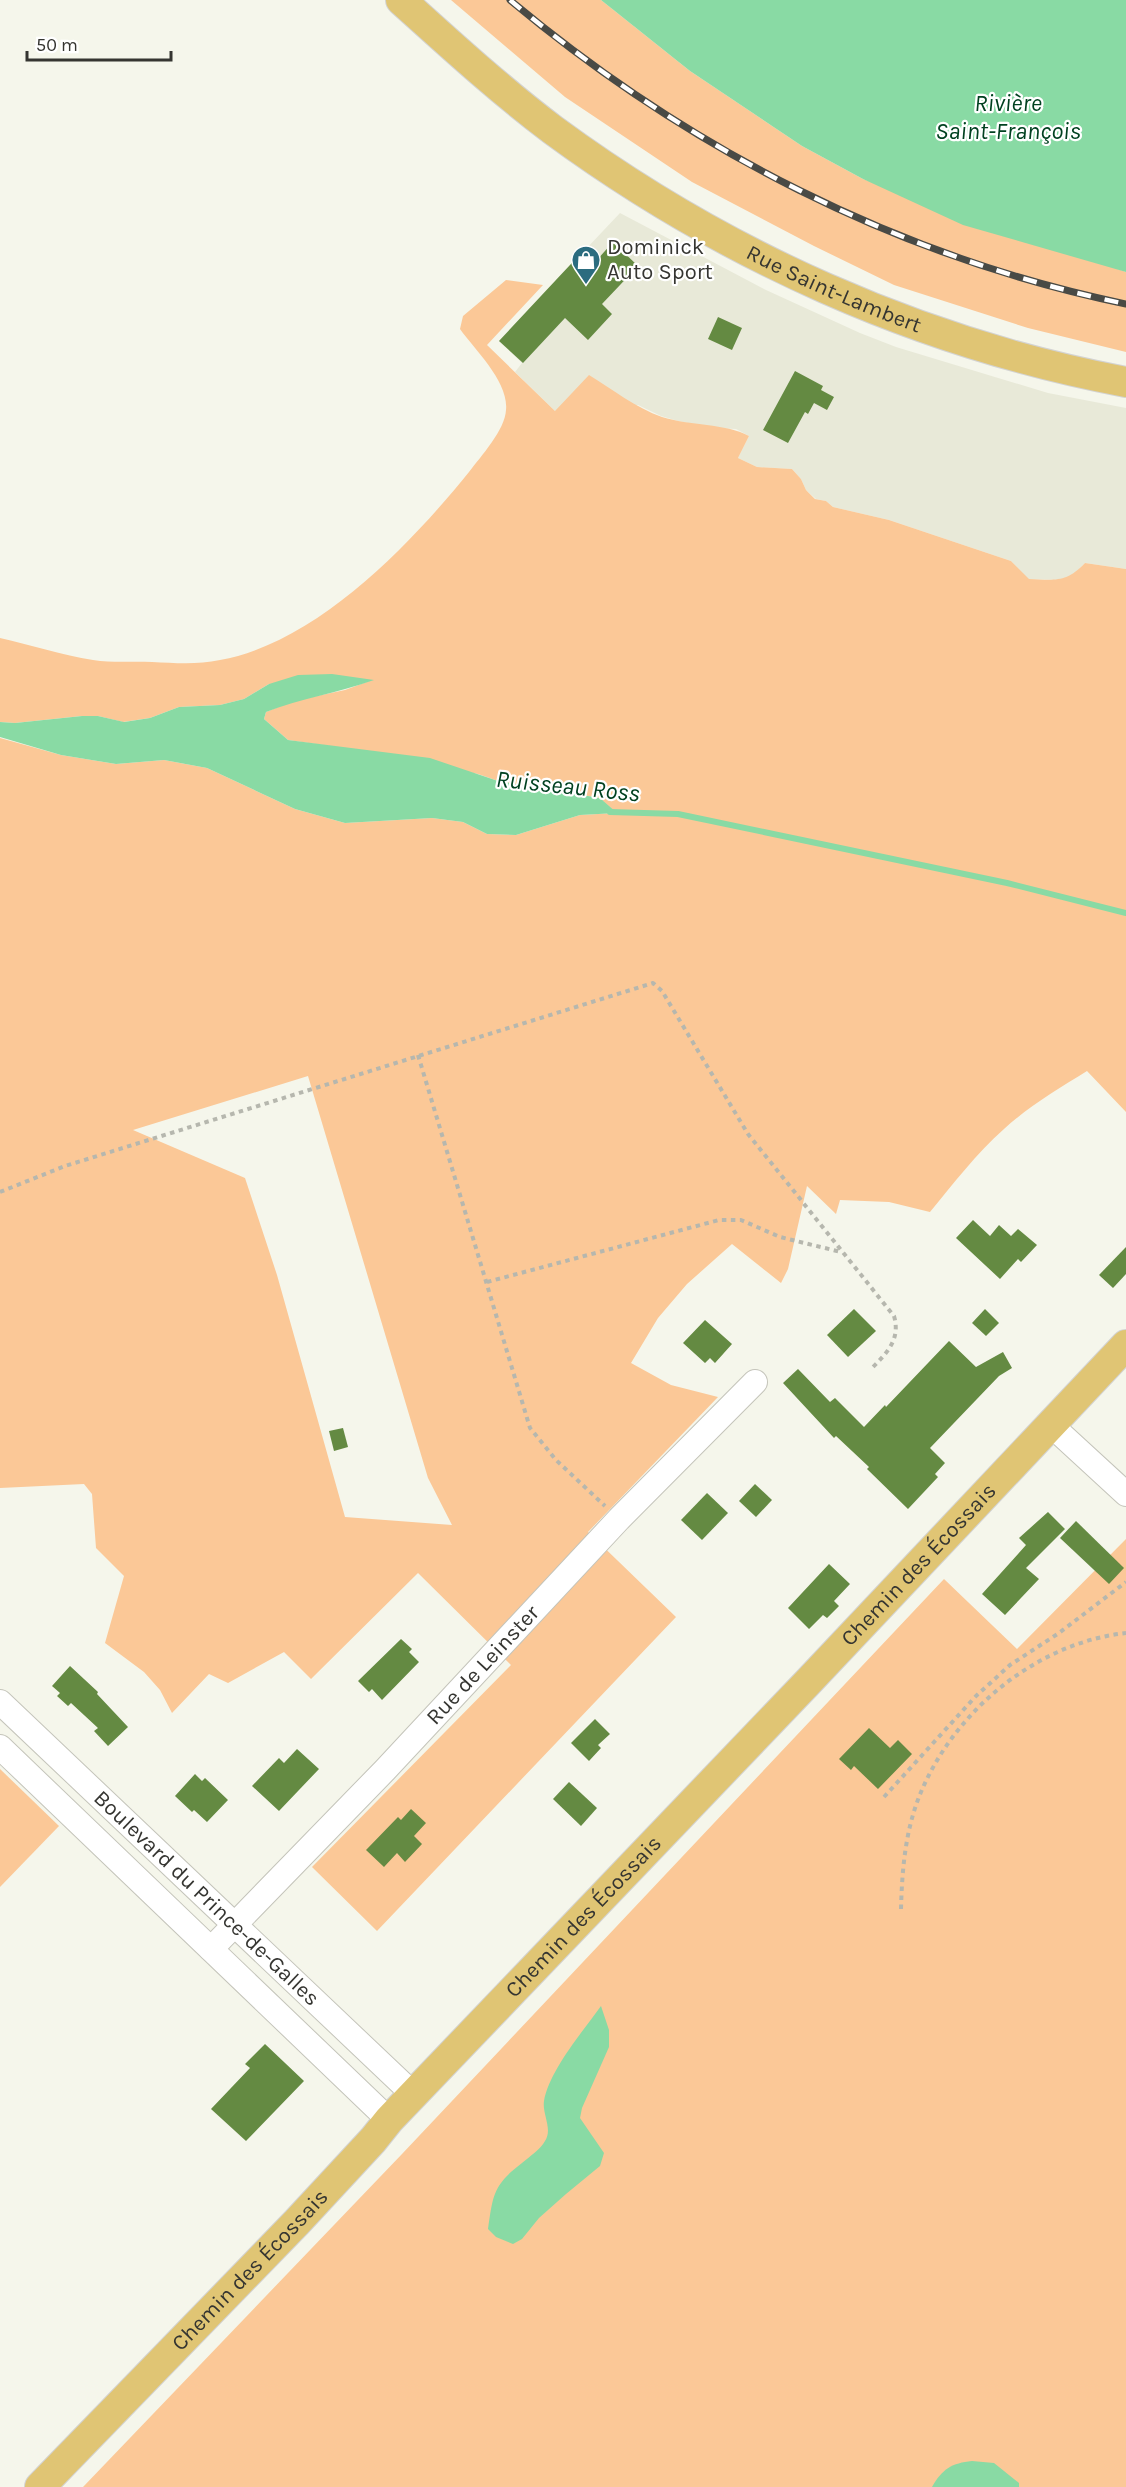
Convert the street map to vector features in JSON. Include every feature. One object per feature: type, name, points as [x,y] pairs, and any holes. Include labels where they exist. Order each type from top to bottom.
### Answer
[{"type":"main road","name":"Rue Saint-Lambert","points":[[401,0],[472,64],[552,128],[635,186],[732,243],[815,284],[919,326],[1006,354],[1126,382]]},
{"type":"main road","name":"Chemin des Écossais","points":[[40,2487],[297,2222],[374,2140],[413,2094],[1126,1345]]},
{"type":"street","name":"Rue de Leinster","points":[[211,1949],[377,1779],[619,1519],[755,1382]]},
{"type":"street","points":[[1051,1425],[1126,1494]]},
{"type":"street","name":"Boulevard du Prince-de-Galles","points":[[0,1702],[413,2094]]},
{"type":"street","name":"Boulevard du Prince-de-Galles","points":[[0,1747],[389,2120]]},
{"type":"path","points":[[0,1192],[65,1166],[653,983],[662,991],[748,1134],[894,1316],[898,1329],[894,1343],[870,1370]]},
{"type":"path","points":[[418,1055],[530,1428],[556,1460],[619,1519]]},
{"type":"path","points":[[487,1282],[719,1220],[741,1220],[780,1237],[842,1252]]},
{"type":"path","points":[[884,1797],[976,1696],[1001,1673],[1126,1582]]},
{"type":"path","points":[[901,1910],[902,1871],[908,1833],[919,1797],[936,1762],[957,1731],[983,1702],[1013,1678],[1046,1658],[1081,1644],[1126,1634]]},
{"type":"shaded area","points":[[451,0],[601,0],[690,71],[802,146],[863,179],[1126,272],[1126,352],[1028,328],[894,285],[814,246],[692,182],[565,97]]},
{"type":"shaded area","points":[[620,213],[766,290],[896,347],[1048,393],[1126,408],[1126,569],[1085,563],[1073,575],[1060,580],[1028,579],[1011,561],[889,520],[833,507],[826,501],[816,499],[806,490],[801,479],[792,469],[757,467],[738,458],[749,436],[736,429],[715,428],[678,421],[638,405],[555,411],[515,372],[522,363],[499,341]]},
{"type":"shaded area","points":[[506,280],[543,285],[487,345],[555,411],[589,375],[634,403],[662,417],[729,429],[749,436],[738,458],[757,467],[792,469],[815,499],[826,501],[833,507],[889,520],[1011,561],[1029,579],[1060,579],[1072,574],[1085,563],[1126,569],[1126,1112],[1087,1071],[1034,1105],[1004,1129],[974,1159],[930,1212],[889,1202],[840,1200],[836,1214],[807,1186],[788,1269],[781,1283],[732,1244],[687,1284],[658,1318],[631,1363],[671,1385],[718,1397],[588,1532],[676,1617],[377,1931],[312,1867],[511,1665],[418,1573],[311,1679],[284,1652],[228,1683],[209,1674],[172,1713],[160,1690],[144,1672],[105,1643],[124,1576],[96,1548],[92,1494],[84,1484],[0,1488],[0,738],[61,755],[116,764],[164,760],[207,768],[295,809],[345,823],[432,818],[463,822],[487,834],[516,835],[580,815],[616,813],[600,798],[498,781],[478,774],[357,750],[288,740],[264,719],[266,712],[293,701],[345,690],[372,680],[269,684],[244,699],[220,705],[179,707],[150,718],[123,722],[98,716],[82,716],[15,723],[0,722],[0,638],[100,661],[203,663],[256,650],[291,634],[325,612],[358,587],[419,530],[492,443],[505,418],[505,399],[502,388],[490,367],[460,329],[463,316]],"holes":[[[308,1076],[428,1478],[452,1525],[345,1517],[277,1275],[245,1178],[133,1130]]]},
{"type":"shaded area","points":[[1126,1539],[1126,2487],[83,2487],[402,2154],[944,1579],[1017,1649]]},
{"type":"shaded area","points":[[0,1769],[59,1826],[0,1887]]},
{"type":"water","name":"Rivière Saint-François","points":[[601,0],[1126,0],[1126,272],[963,225],[863,179],[802,146],[690,71]]},
{"type":"water","points":[[332,674],[374,680],[279,707],[266,712],[264,719],[288,740],[430,758],[498,781],[600,798],[617,813],[580,815],[516,835],[487,834],[463,822],[432,818],[345,823],[295,809],[207,768],[164,760],[116,764],[61,755],[0,737],[0,722],[15,723],[98,716],[124,722],[150,718],[179,707],[220,705],[244,699],[269,684],[298,675]]},
{"type":"water","points":[[601,2006],[609,2030],[609,2047],[582,2108],[580,2118],[604,2153],[600,2166],[539,2218],[522,2239],[513,2244],[496,2237],[488,2229],[493,2199],[505,2178],[538,2150],[545,2141],[548,2132],[544,2111],[547,2089],[559,2064]]},
{"type":"water","points":[[972,2461],[994,2463],[1019,2483],[1019,2487],[932,2487],[948,2468]]},
{"type":"building","name":"Dominick Auto Sport","points":[[613,242],[638,266],[602,304],[612,314],[588,340],[565,318],[523,363],[499,341],[584,250],[596,261]]},
{"type":"building","points":[[718,317],[742,328],[732,350],[708,339]]},
{"type":"building","points":[[795,371],[823,386],[821,390],[834,397],[827,410],[814,403],[808,414],[805,412],[788,443],[763,430]]},
{"type":"building","points":[[973,1220],[990,1236],[999,1225],[1011,1236],[1018,1229],[1037,1245],[1021,1262],[1018,1259],[1000,1279],[956,1238]]},
{"type":"building","points":[[1126,1247],[1126,1274],[1113,1288],[1099,1275]]},
{"type":"building","points":[[854,1309],[876,1331],[848,1357],[827,1335]]},
{"type":"building","points":[[985,1309],[999,1323],[986,1336],[972,1323]]},
{"type":"building","points":[[705,1320],[732,1344],[715,1363],[710,1358],[705,1363],[683,1343]]},
{"type":"building","points":[[949,1341],[976,1367],[1003,1352],[1012,1368],[999,1376],[930,1448],[945,1463],[935,1474],[938,1477],[908,1509],[867,1469],[869,1467],[836,1436],[834,1438],[783,1383],[798,1369],[830,1402],[835,1398],[864,1427]]},
{"type":"building","points":[[343,1428],[348,1447],[334,1451],[329,1431]]},
{"type":"building","points":[[755,1484],[772,1500],[756,1517],[739,1501]]},
{"type":"building","points":[[707,1493],[728,1513],[702,1540],[681,1520]]},
{"type":"building","points":[[1048,1512],[1065,1529],[1026,1568],[1039,1579],[1005,1615],[982,1594],[1026,1545],[1019,1538]]},
{"type":"building","points":[[1076,1521],[1124,1568],[1109,1584],[1060,1538]]},
{"type":"building","points":[[829,1564],[850,1584],[834,1601],[839,1606],[827,1618],[823,1615],[809,1629],[788,1608]]},
{"type":"building","points":[[401,1639],[412,1649],[409,1652],[419,1662],[382,1700],[372,1689],[369,1692],[358,1681]]},
{"type":"building","points":[[70,1666],[98,1692],[97,1694],[128,1727],[108,1746],[94,1731],[98,1728],[71,1703],[68,1706],[57,1696],[60,1693],[52,1686]]},
{"type":"building","points":[[595,1719],[610,1734],[598,1745],[601,1748],[589,1761],[571,1743]]},
{"type":"building","points":[[869,1728],[890,1748],[898,1740],[912,1754],[878,1789],[854,1766],[851,1770],[839,1759]]},
{"type":"building","points":[[297,1749],[319,1769],[279,1811],[252,1786],[279,1758],[284,1763]]},
{"type":"building","points":[[195,1774],[202,1781],[205,1778],[228,1800],[207,1822],[175,1796]]},
{"type":"building","points":[[569,1782],[597,1808],[581,1826],[553,1799]]},
{"type":"building","points":[[411,1809],[426,1823],[414,1836],[422,1844],[405,1862],[397,1853],[384,1867],[366,1850],[398,1817],[401,1820]]},
{"type":"building","points":[[265,2044],[304,2081],[246,2141],[211,2109],[250,2068],[245,2064]]},
{"type":"waterway","name":"Ruisseau Ross","points":[[610,812],[678,814],[1007,883],[1126,913]]},
{"type":"railway","points":[[510,0],[578,54],[649,104],[723,149],[799,190],[878,226],[959,258],[1041,284],[1126,304]]},
{"type":"place","name":"Dominick Auto Sport","points":[[586,286]]}]
